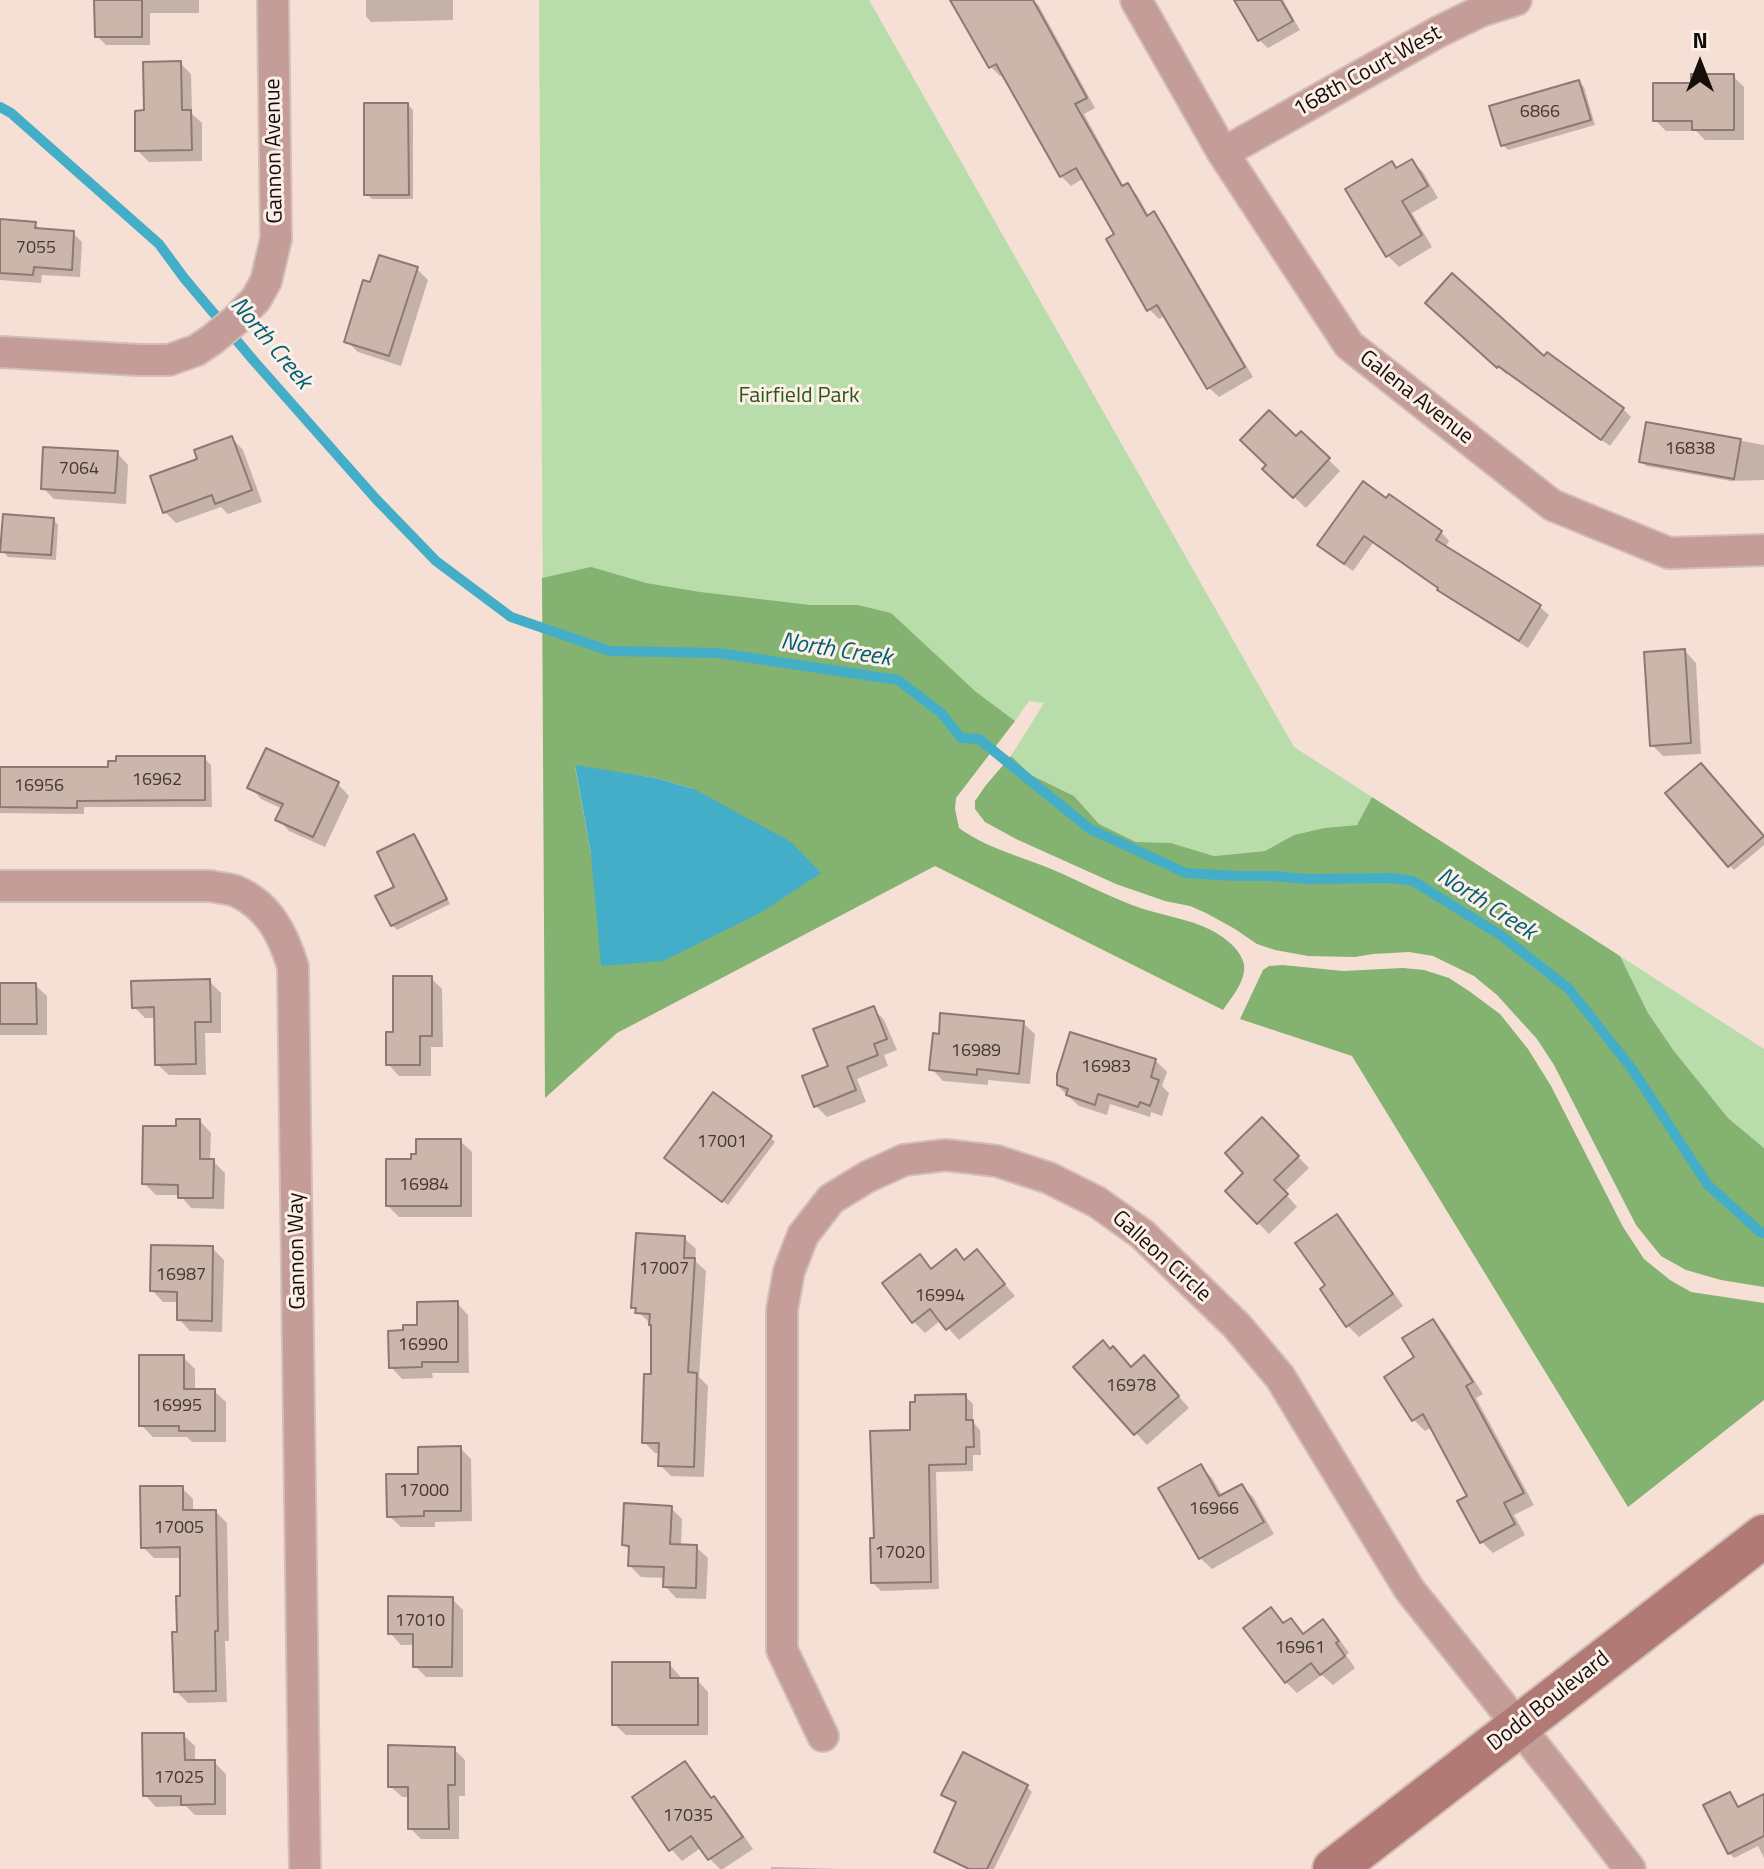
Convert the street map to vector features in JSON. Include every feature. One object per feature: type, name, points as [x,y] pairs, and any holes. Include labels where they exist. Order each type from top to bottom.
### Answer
[{"type":"street","name":"Gannon Avenue","points":[[0,352],[169,360],[197,350],[228,327],[256,299],[266,281],[276,239],[273,0]]},
{"type":"street","name":"Galena Avenue","points":[[1136,0],[1223,153],[1349,345],[1552,505],[1669,553],[1764,550]]},
{"type":"street","name":"168th Court West","points":[[1223,153],[1438,32],[1481,11],[1516,0]]},
{"type":"street","name":"Gannon Way","points":[[0,886],[210,886],[235,891],[254,904],[274,921],[286,942],[293,967],[305,1869]]},
{"type":"street","name":"Galleon Circle","points":[[823,1736],[782,1650],[782,1310],[789,1271],[803,1235],[831,1199],[867,1177],[904,1160],[946,1155],[997,1161],[1049,1178],[1097,1202],[1142,1234],[1237,1326],[1280,1377],[1409,1589],[1630,1869]]},
{"type":"street","name":"Dodd Boulevard","points":[[1334,1869],[1764,1536]]},
{"type":"green space","name":"Fairfield Park","points":[[539,0],[869,0],[1294,747],[1372,797],[1357,825],[1294,835],[1265,851],[1214,856],[1171,843],[1136,842],[1099,824],[1074,796],[1031,775],[1011,756],[1044,703],[1029,701],[1015,721],[975,691],[543,617]]},
{"type":"green space","points":[[591,567],[646,583],[700,592],[810,605],[858,605],[891,613],[975,691],[1015,721],[956,798],[959,828],[984,843],[1123,902],[1213,931],[1234,947],[1243,961],[1244,974],[1235,993],[1223,1010],[935,866],[617,1033],[545,1098],[542,578]],"holes":[[[575,766],[656,778],[694,789],[591,854]]]},
{"type":"green space","points":[[1011,756],[1031,775],[1074,796],[1099,824],[1136,842],[1171,843],[1214,856],[1265,851],[1294,835],[1357,825],[1372,797],[1620,956],[1648,1013],[1674,1051],[1728,1118],[1764,1148],[1764,1287],[1686,1270],[1661,1256],[1636,1225],[1554,1065],[1537,1039],[1497,995],[1474,976],[1433,956],[1409,952],[1355,957],[1308,956],[1275,950],[1257,944],[1190,906],[1116,884],[1016,839],[985,822],[975,809],[975,801]]},
{"type":"green space","points":[[1620,956],[1764,1049],[1764,1148],[1728,1118],[1674,1051],[1648,1013]]},
{"type":"green space","points":[[1269,966],[1343,971],[1424,970],[1449,978],[1500,1014],[1528,1049],[1551,1086],[1623,1227],[1644,1259],[1691,1292],[1764,1303],[1764,1400],[1628,1507],[1352,1056],[1240,1019],[1263,970]]},
{"type":"water","points":[[575,765],[656,778],[694,789],[791,842],[821,873],[762,912],[663,961],[601,966],[591,854]]},
{"type":"building","points":[[94,0],[142,0],[142,37],[95,37]]},
{"type":"building","points":[[950,0],[1033,0],[1087,98],[1075,104],[1122,186],[1128,183],[1147,216],[1154,211],[1245,367],[1207,389],[1157,305],[1147,311],[1106,239],[1114,234],[1076,168],[1060,177],[996,64],[989,68]]},
{"type":"building","points":[[1234,0],[1281,0],[1293,21],[1258,41]]},
{"type":"building","points":[[181,61],[182,110],[191,110],[192,150],[135,151],[135,111],[144,110],[143,62]]},
{"type":"building","points":[[1691,74],[1734,74],[1734,130],[1692,130],[1692,121],[1653,121],[1653,83],[1691,83]]},
{"type":"building","points":[[1579,80],[1591,120],[1501,146],[1489,106]]},
{"type":"building","points":[[364,103],[408,103],[409,195],[364,195]]},
{"type":"building","points":[[1412,159],[1428,186],[1402,201],[1422,235],[1386,257],[1345,189],[1392,161],[1396,168]]},
{"type":"building","points":[[0,219],[36,222],[35,228],[74,231],[72,270],[34,267],[33,275],[0,273]]},
{"type":"building","points":[[379,255],[418,267],[389,356],[344,342],[363,280],[370,282]]},
{"type":"building","points":[[1452,273],[1544,356],[1547,352],[1624,408],[1601,440],[1497,368],[1425,303]]},
{"type":"building","points":[[1269,410],[1296,436],[1301,431],[1330,458],[1293,498],[1262,469],[1266,465],[1240,440]]},
{"type":"building","points":[[1646,422],[1741,439],[1734,479],[1639,462]]},
{"type":"building","points":[[232,436],[252,490],[215,504],[212,495],[163,513],[150,476],[197,459],[194,450]]},
{"type":"building","points":[[43,447],[118,451],[115,493],[41,489]]},
{"type":"building","points":[[1363,481],[1386,498],[1389,494],[1442,531],[1436,540],[1541,605],[1519,641],[1437,590],[1364,536],[1344,564],[1317,545]]},
{"type":"building","points":[[3,514],[54,518],[51,555],[0,552]]},
{"type":"building","points":[[1685,649],[1691,743],[1650,746],[1644,652]]},
{"type":"building","points":[[266,748],[339,782],[313,837],[275,820],[283,804],[247,788]]},
{"type":"building","points":[[116,756],[205,756],[205,800],[77,801],[77,808],[0,807],[0,767],[108,767],[108,761],[116,761]]},
{"type":"building","points":[[1701,763],[1764,836],[1728,867],[1665,793]]},
{"type":"building","points":[[414,834],[447,899],[391,926],[375,896],[394,887],[377,852]]},
{"type":"building","points":[[393,976],[432,976],[432,1036],[420,1036],[420,1065],[386,1065],[386,1032],[393,1032]]},
{"type":"building","points":[[210,979],[211,1022],[195,1022],[196,1064],[155,1065],[154,1007],[132,1008],[131,981]]},
{"type":"building","points":[[0,983],[36,983],[37,1024],[0,1024]]},
{"type":"building","points":[[874,1006],[887,1039],[874,1044],[878,1055],[847,1067],[856,1090],[814,1107],[802,1076],[828,1066],[813,1029]]},
{"type":"building","points":[[940,1013],[1024,1021],[1019,1074],[977,1069],[977,1075],[929,1070],[933,1033],[939,1034]]},
{"type":"building","points":[[1070,1032],[1156,1059],[1151,1077],[1159,1080],[1150,1106],[1140,1102],[1138,1107],[1098,1094],[1095,1105],[1066,1095],[1068,1089],[1057,1085],[1057,1074]]},
{"type":"building","points":[[713,1092],[772,1136],[722,1202],[664,1158]]},
{"type":"building","points":[[1262,1117],[1299,1156],[1274,1180],[1288,1194],[1257,1224],[1225,1191],[1243,1173],[1225,1153]]},
{"type":"building","points":[[176,1119],[200,1119],[200,1159],[214,1159],[213,1198],[178,1198],[178,1185],[142,1184],[143,1126],[176,1126]]},
{"type":"building","points":[[416,1139],[461,1139],[461,1206],[386,1206],[386,1159],[411,1159],[411,1154],[416,1154]]},
{"type":"building","points":[[1337,1214],[1393,1294],[1346,1327],[1320,1289],[1325,1285],[1295,1243]]},
{"type":"building","points":[[636,1233],[685,1236],[684,1258],[695,1258],[688,1372],[697,1373],[694,1467],[658,1466],[659,1443],[642,1443],[644,1374],[651,1374],[651,1325],[650,1314],[635,1313],[636,1308],[631,1308]]},
{"type":"building","points":[[151,1245],[213,1246],[212,1321],[177,1320],[177,1292],[150,1291]]},
{"type":"building","points":[[956,1249],[964,1260],[977,1249],[1005,1284],[946,1330],[930,1309],[912,1323],[882,1283],[920,1254],[931,1269]]},
{"type":"building","points":[[458,1301],[458,1362],[422,1362],[422,1367],[389,1368],[388,1331],[403,1330],[403,1325],[417,1325],[417,1302]]},
{"type":"building","points":[[1433,1319],[1473,1382],[1466,1386],[1524,1493],[1504,1503],[1515,1524],[1480,1543],[1457,1501],[1467,1496],[1423,1414],[1412,1421],[1384,1377],[1414,1357],[1402,1338]]},
{"type":"building","points":[[1103,1340],[1110,1349],[1113,1346],[1131,1367],[1144,1355],[1179,1396],[1134,1435],[1073,1367]]},
{"type":"building","points":[[139,1355],[184,1355],[184,1389],[215,1389],[215,1431],[179,1431],[179,1426],[139,1426]]},
{"type":"building","points":[[966,1394],[966,1420],[973,1420],[974,1447],[966,1447],[966,1464],[929,1465],[931,1582],[871,1583],[870,1538],[874,1538],[870,1431],[910,1430],[910,1402],[915,1402],[915,1395]]},
{"type":"building","points":[[461,1446],[461,1511],[424,1511],[424,1516],[387,1517],[386,1474],[418,1474],[418,1447]]},
{"type":"building","points":[[1201,1464],[1219,1496],[1242,1484],[1264,1522],[1199,1559],[1158,1488]]},
{"type":"building","points":[[140,1486],[183,1486],[183,1510],[216,1510],[216,1691],[174,1692],[172,1632],[177,1632],[180,1547],[141,1548]]},
{"type":"building","points":[[624,1503],[672,1506],[670,1544],[697,1545],[696,1588],[663,1587],[664,1567],[628,1566],[629,1546],[622,1545]]},
{"type":"building","points":[[388,1596],[453,1597],[452,1667],[413,1667],[413,1634],[388,1634]]},
{"type":"building","points":[[1271,1607],[1283,1623],[1291,1618],[1303,1634],[1323,1619],[1339,1641],[1336,1643],[1345,1656],[1320,1675],[1311,1663],[1285,1683],[1243,1628]]},
{"type":"building","points":[[612,1662],[670,1662],[670,1678],[698,1678],[698,1725],[612,1725]]},
{"type":"building","points":[[142,1733],[184,1733],[185,1760],[215,1760],[215,1804],[181,1805],[181,1796],[143,1796]]},
{"type":"building","points":[[388,1745],[455,1747],[455,1785],[448,1785],[449,1829],[408,1829],[408,1787],[388,1787]]},
{"type":"building","points":[[963,1752],[1028,1785],[987,1869],[969,1869],[934,1852],[956,1802],[941,1795]]},
{"type":"building","points":[[685,1761],[743,1837],[708,1860],[691,1836],[669,1851],[632,1797]]},
{"type":"building","points":[[1730,1792],[1738,1807],[1764,1794],[1764,1836],[1728,1854],[1703,1805]]},
{"type":"waterway","name":"North Creek","points":[[0,107],[11,113],[159,244],[254,361],[376,499],[436,561],[511,617],[610,651],[718,653],[898,680],[941,713],[961,738],[979,739],[1090,829],[1186,873],[1413,881],[1502,936],[1569,989],[1632,1069],[1708,1185],[1764,1233]]}]
